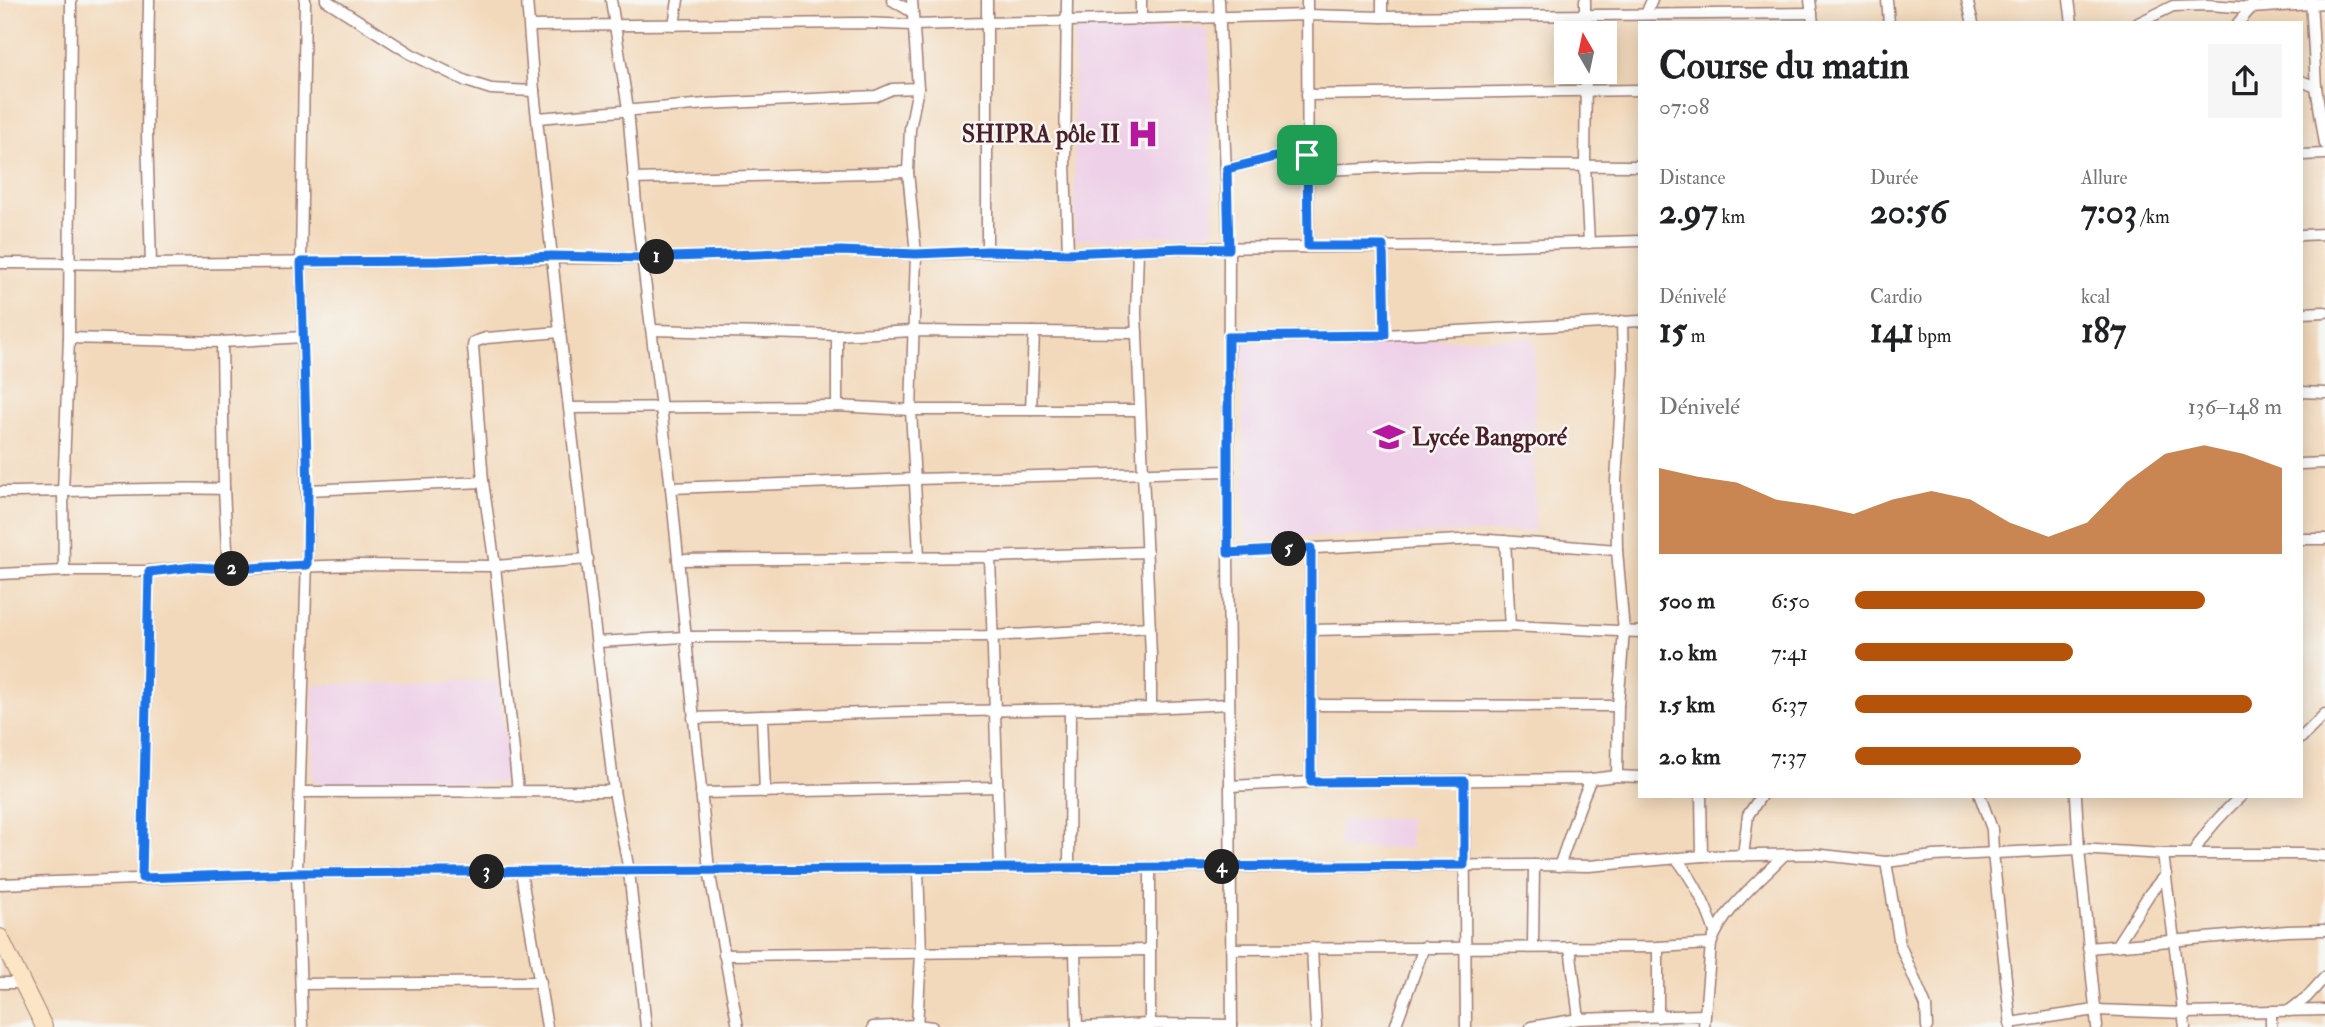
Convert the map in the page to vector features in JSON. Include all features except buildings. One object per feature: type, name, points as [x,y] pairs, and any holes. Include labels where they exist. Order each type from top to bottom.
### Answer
[{"type":"street","points":[[64,571],[63,492],[69,338],[71,0]]},
{"type":"street","points":[[149,0],[147,135],[151,264]]},
{"type":"street","points":[[302,1027],[297,873],[308,490],[301,262],[305,0]]},
{"type":"street","points":[[326,0],[411,54],[466,81],[491,89],[534,91]]},
{"type":"street","points":[[527,0],[560,332],[614,792],[629,871],[646,1027]]},
{"type":"street","points":[[611,0],[628,109],[633,179],[671,488],[709,870],[738,1027]]},
{"type":"street","points":[[674,25],[678,0]]},
{"type":"street","points":[[892,0],[912,6],[918,88],[909,129],[908,172],[916,254],[911,410],[919,556]]},
{"type":"street","points":[[987,0],[987,251]]},
{"type":"street","points":[[1068,0],[1065,162],[1068,253]]},
{"type":"street","points":[[1141,0],[1141,20]]},
{"type":"street","points":[[1075,951],[1079,1027],[1232,1026],[1228,553],[1229,249],[1219,0]]},
{"type":"street","points":[[1307,0],[1308,246]]},
{"type":"street","points":[[1382,0],[1382,17]]},
{"type":"street","points":[[1585,0],[1585,21]]},
{"type":"street","points":[[1646,14],[1652,0]]},
{"type":"street","points":[[530,26],[912,25],[1307,15],[1382,17],[1646,14],[1812,18],[1810,0]]},
{"type":"street","points":[[1887,0],[1889,21]]},
{"type":"street","points":[[1967,0],[1972,21]]},
{"type":"street","points":[[2069,0],[2072,21]]},
{"type":"street","points":[[2311,2],[2316,87],[2325,144]]},
{"type":"street","points":[[2142,21],[2173,6],[2325,3]]},
{"type":"street","points":[[2239,21],[2252,4]]},
{"type":"street","points":[[2303,82],[2316,87]]},
{"type":"street","points":[[1586,84],[1585,166],[1589,243]]},
{"type":"street","points":[[538,118],[628,109],[876,96],[892,89],[918,88]]},
{"type":"street","points":[[1307,95],[1638,90]]},
{"type":"street","points":[[2303,155],[2325,154]]},
{"type":"street","points":[[1227,169],[1279,156],[1307,155]]},
{"type":"street","points":[[1307,171],[1426,165],[1638,166]]},
{"type":"street","points":[[633,179],[908,172]]},
{"type":"street","points":[[2303,235],[2325,234]]},
{"type":"street","points":[[0,263],[439,261],[552,256],[643,258],[841,251],[916,254],[987,251],[1068,253],[1308,246],[1638,242]]},
{"type":"street","points":[[1383,246],[1385,335]]},
{"type":"street","points":[[1138,250],[1137,333],[1151,708]]},
{"type":"street","points":[[2303,313],[2325,312]]},
{"type":"street","points":[[1617,776],[1618,706],[1624,631],[1617,550],[1616,481],[1623,368],[1622,321]]},
{"type":"street","points":[[1228,337],[1385,335],[1638,321]]},
{"type":"street","points":[[652,330],[837,335],[913,331],[1137,333]]},
{"type":"street","points":[[518,791],[495,566],[483,482],[474,342],[486,338],[560,332]]},
{"type":"street","points":[[1031,410],[1034,332]]},
{"type":"street","points":[[837,335],[837,406]]},
{"type":"street","points":[[69,338],[222,342],[303,337]]},
{"type":"street","points":[[222,342],[228,569]]},
{"type":"street","points":[[2303,392],[2325,393]]},
{"type":"street","points":[[570,408],[837,406],[911,410],[1140,410]]},
{"type":"street","points":[[2303,464],[2325,463]]},
{"type":"street","points":[[671,488],[1230,471]]},
{"type":"street","points":[[308,490],[483,482]]},
{"type":"street","points":[[0,492],[224,489]]},
{"type":"street","points":[[1228,553],[1477,539],[1617,550]]},
{"type":"street","points":[[2303,539],[2325,539]]},
{"type":"street","points":[[1504,541],[1510,626]]},
{"type":"street","points":[[1311,548],[1311,782]]},
{"type":"street","points":[[678,560],[990,557],[1147,552]]},
{"type":"street","points":[[990,557],[1000,868]]},
{"type":"street","points":[[0,574],[64,571],[149,572],[193,567],[228,569],[307,565],[495,566],[588,559]]},
{"type":"street","points":[[142,878],[149,572]]},
{"type":"street","points":[[1311,631],[1510,626],[1638,632]]},
{"type":"street","points":[[598,642],[685,637],[993,636],[1150,627]]},
{"type":"street","points":[[694,718],[1229,704]]},
{"type":"street","points":[[1311,705],[1618,706]]},
{"type":"street","points":[[1069,868],[1070,710]]},
{"type":"street","points":[[2303,736],[2325,714]]},
{"type":"street","points":[[762,716],[765,792]]},
{"type":"street","points":[[1230,786],[1311,782],[1638,777]]},
{"type":"street","points":[[1559,866],[1582,797],[1591,779]]},
{"type":"street","points":[[1464,781],[1466,1027]]},
{"type":"street","points":[[701,793],[998,787]]},
{"type":"street","points":[[301,792],[614,792]]},
{"type":"street","points":[[1701,798],[1702,856]]},
{"type":"street","points":[[1743,856],[1748,815],[1760,798]]},
{"type":"street","points":[[1981,798],[1992,829],[2010,1025],[2095,1010],[2185,1013],[2325,1010]]},
{"type":"street","points":[[2076,798],[2096,1027]]},
{"type":"street","points":[[2193,854],[2201,838],[2239,798]]},
{"type":"street","points":[[0,884],[297,873],[1589,866],[1702,856],[1813,854],[1886,862],[1934,856],[2079,849],[2324,858]]},
{"type":"street","points":[[2163,854],[2185,1027]]},
{"type":"street","points":[[1531,1027],[1579,1019],[1626,1022],[1658,1017],[1704,1021],[1715,932],[1752,887],[1784,855]]},
{"type":"street","points":[[1676,858],[1706,906],[1715,932]]},
{"type":"street","points":[[1886,862],[1900,945],[1926,1006],[1927,1027]]},
{"type":"street","points":[[1533,946],[1534,865]]},
{"type":"street","points":[[1150,867],[1150,1026]]},
{"type":"street","points":[[917,1026],[921,953],[918,869]]},
{"type":"street","points":[[521,872],[547,1027]]},
{"type":"street","points":[[2116,946],[2150,892],[2166,874]]},
{"type":"street","points":[[2088,948],[2325,930]]},
{"type":"street","points":[[0,937],[44,1027]]},
{"type":"street","points":[[1232,949],[1658,947],[1712,944]]},
{"type":"street","points":[[1395,1027],[1424,947]]},
{"type":"street","points":[[1570,947],[1579,1019]]},
{"type":"street","points":[[1658,947],[1658,1017]]},
{"type":"street","points":[[1312,948],[1315,1027]]},
{"type":"street","points":[[724,955],[1150,950]]},
{"type":"street","points":[[2289,1011],[2307,997],[2325,977]]},
{"type":"street","points":[[302,984],[541,982]]},
{"type":"street","points":[[0,983],[23,983]]},
{"type":"street","points":[[2271,1012],[2271,1027]]},
{"type":"street","points":[[873,1027],[932,1027]]},
{"type":"shaded area","name":"SHIPRA pôle II","points":[[1201,26],[1209,34],[1214,232],[1075,240],[1073,35],[1080,28]]},
{"type":"shaded area","name":"Lycée Bangporé","points":[[1534,338],[1535,531],[1246,539],[1241,343]]},
{"type":"shaded area","points":[[498,681],[510,778],[506,783],[407,782],[319,787],[318,781],[312,780],[313,685]]},
{"type":"shaded area","points":[[1409,818],[1411,848],[1339,849],[1340,820]]},
{"type":"place","name":"SHIPRA pôle II","points":[[1143,134]]},
{"type":"place","name":"Lycée Bangporé","points":[[1389,437]]},
{"type":"route","points":[[1307,155],[1308,246],[1383,246],[1385,335],[1228,337],[1228,553],[1311,548],[1311,782],[1464,781],[1464,865],[297,873],[142,878],[149,572],[193,567],[228,569],[307,565],[308,490],[301,262],[439,261],[552,256],[643,258],[841,251],[916,254],[1229,249],[1227,169],[1279,156],[1307,155]]}]
